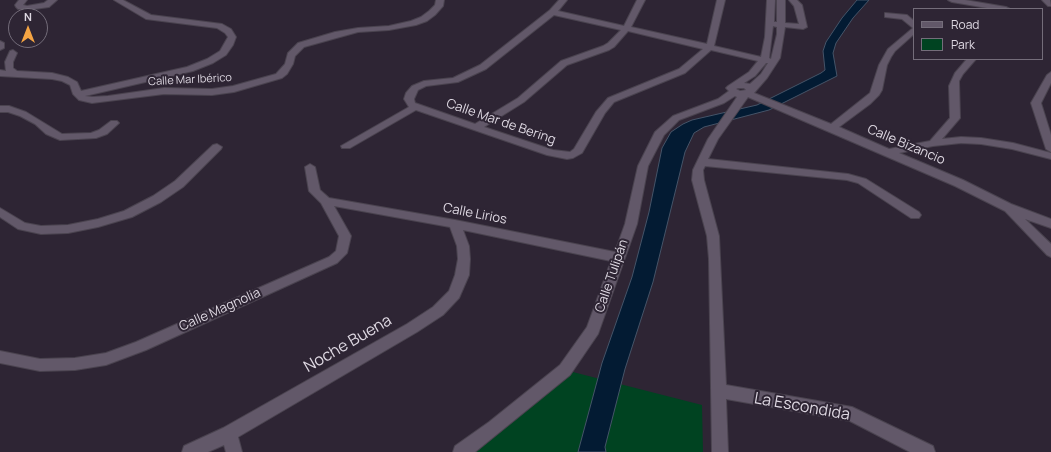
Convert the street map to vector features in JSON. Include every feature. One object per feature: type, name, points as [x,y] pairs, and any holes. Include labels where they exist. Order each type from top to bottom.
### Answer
[{"type":"street","points":[[23,0],[19,5],[20,7],[27,8],[46,5],[53,0]]},
{"type":"street","name":"Calle Mar Ibérico","points":[[78,94],[190,69],[210,61],[223,53],[229,45],[232,37],[228,31],[219,26],[150,17],[118,0]]},
{"type":"street","name":"Calle Mar Ibérico","points":[[78,94],[82,98],[108,99],[164,92],[234,90],[266,82],[284,72],[289,64],[291,55],[301,45],[338,34],[358,30],[389,28],[413,23],[424,19],[432,13],[439,6],[440,0]]},
{"type":"street","points":[[346,146],[415,108],[409,99],[415,88],[424,84],[455,80],[483,67],[553,12],[564,0]]},
{"type":"street","points":[[477,127],[521,100],[558,67],[572,60],[606,48],[618,39],[626,29],[641,0]]},
{"type":"street","points":[[712,47],[721,0]]},
{"type":"street","points":[[720,452],[715,258],[713,236],[698,180],[698,170],[713,140],[734,109],[752,74],[764,58],[770,23],[771,0]]},
{"type":"street","points":[[742,91],[764,76],[775,60],[782,25],[781,0]]},
{"type":"street","points":[[770,23],[803,27],[798,5],[793,0]]},
{"type":"street","points":[[952,0],[975,2],[1002,8]]},
{"type":"street","points":[[1046,0],[1051,4]]},
{"type":"street","points":[[553,12],[775,60]]},
{"type":"street","points":[[888,15],[904,17],[913,25]]},
{"type":"street","points":[[832,128],[874,95],[877,90],[883,65],[887,57],[892,49],[913,31]]},
{"type":"street","points":[[0,43],[0,48]]},
{"type":"street","name":"Calle Mar de Bering","points":[[415,108],[477,127],[551,154],[567,156],[573,155],[578,151],[601,112],[611,100],[682,71],[712,47]]},
{"type":"street","points":[[13,53],[8,62],[9,69],[14,74]]},
{"type":"street","points":[[933,143],[952,124],[955,118],[955,80],[958,73],[971,60]]},
{"type":"street","points":[[0,73],[52,76],[65,79],[74,84],[78,94]]},
{"type":"street","points":[[1051,74],[1036,104],[1051,148]]},
{"type":"street","name":"Calle Bizancio","points":[[742,91],[889,152],[959,183],[1007,207],[1051,224]]},
{"type":"street","name":"Calle Tulipán","points":[[462,452],[565,370],[593,330],[631,224],[643,166],[659,134],[676,118],[721,101],[742,91]]},
{"type":"street","points":[[0,108],[23,114],[60,137],[92,136],[103,132],[114,123]]},
{"type":"street","points":[[889,152],[933,143],[961,140],[997,142],[1051,156]]},
{"type":"street","points":[[0,212],[22,226],[41,230],[68,229],[98,223],[128,214],[157,199],[179,184],[217,147]]},
{"type":"street","points":[[702,162],[848,177],[866,184],[915,215]]},
{"type":"street","name":"Calle Magnolia","points":[[0,357],[40,365],[75,364],[106,359],[141,346],[323,266],[333,260],[341,253],[345,236],[325,201],[315,191],[310,167]]},
{"type":"street","name":"Calle Lirios","points":[[325,201],[455,224],[619,258]]},
{"type":"street","points":[[1007,207],[1051,252]]},
{"type":"street","name":"Noche Buena","points":[[190,452],[229,434],[412,328],[438,311],[454,294],[462,275],[464,259],[463,246],[455,224]]},
{"type":"street","name":"La Escondida","points":[[718,390],[737,395],[852,414],[927,452]]},
{"type":"street","points":[[229,434],[234,452]]},
{"type":"green space","points":[[565,370],[702,405],[703,452],[458,452]]},
{"type":"water","points":[[857,0],[869,0],[853,18],[836,43],[833,53],[837,76],[769,110],[704,127],[694,133],[685,152],[653,282],[625,369],[605,447],[606,452],[578,452],[602,363],[632,277],[649,212],[662,148],[671,132],[692,120],[757,105],[821,73],[825,70],[823,51],[826,42],[842,18]]}]
